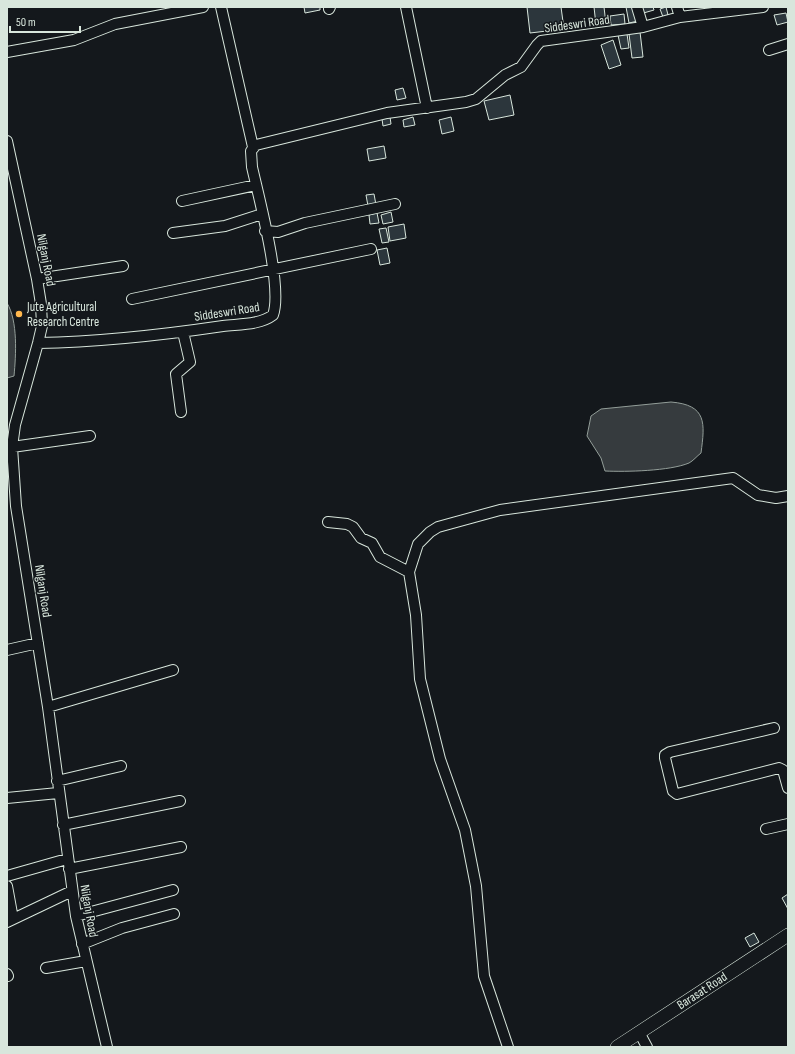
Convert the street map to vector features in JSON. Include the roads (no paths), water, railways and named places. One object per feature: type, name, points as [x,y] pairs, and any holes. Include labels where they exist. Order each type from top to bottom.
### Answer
[{"type":"main road","name":"Barasat Road","points":[[617,1047],[788,935]]},
{"type":"street","points":[[7,52],[74,40],[149,12],[203,7]]},
{"type":"street","name":"Siddeswri Road","points":[[38,343],[183,332],[267,319],[273,314],[276,300],[272,269],[251,155],[253,147],[221,7]]},
{"type":"street","points":[[406,7],[427,108]]},
{"type":"street","points":[[637,7],[643,28]]},
{"type":"street","name":"Siddeswri Road","points":[[253,147],[259,144],[388,113],[466,102],[476,99],[505,75],[521,66],[537,44],[541,42],[643,28],[678,12],[763,7]]},
{"type":"street","points":[[768,50],[788,44]]},
{"type":"street","name":"Nilganj Road","points":[[7,141],[37,279],[41,304],[42,326],[15,425],[12,447],[16,506],[48,708],[58,792],[76,916],[107,1047]]},
{"type":"street","points":[[182,201],[256,185]]},
{"type":"street","points":[[265,231],[278,232],[305,223],[395,204]]},
{"type":"street","points":[[172,233],[225,226],[262,214]]},
{"type":"street","points":[[132,299],[371,249]]},
{"type":"street","points":[[37,279],[123,266]]},
{"type":"street","points":[[181,412],[176,374],[190,362],[183,332]]},
{"type":"street","points":[[12,447],[90,436]]},
{"type":"street","points":[[508,1047],[484,976],[476,886],[465,830],[440,759],[422,688],[417,661],[416,614],[409,572],[418,544],[430,532],[449,523],[500,510],[732,478],[758,496],[776,498],[788,496]]},
{"type":"street","points":[[328,522],[353,527],[361,538],[372,543],[380,557],[409,572]]},
{"type":"street","points":[[7,650],[38,643]]},
{"type":"street","points":[[48,708],[173,670]]},
{"type":"street","points":[[774,728],[666,753],[665,758],[673,791],[677,794],[779,768],[783,770],[788,788]]},
{"type":"street","points":[[57,781],[121,766]]},
{"type":"street","points":[[7,798],[58,792]]},
{"type":"street","points":[[63,825],[180,801]]},
{"type":"street","points":[[766,829],[788,824]]},
{"type":"street","points":[[7,876],[68,864],[181,846]]},
{"type":"street","points":[[7,886],[10,921],[72,891]]},
{"type":"street","points":[[76,916],[173,890]]},
{"type":"street","points":[[82,944],[122,928],[174,914]]},
{"type":"street","points":[[46,968],[86,961]]},
{"type":"street","points":[[639,1032],[647,1047]]},
{"type":"place","name":"Jute Agricultural Research Centre","points":[[19,314]]}]
